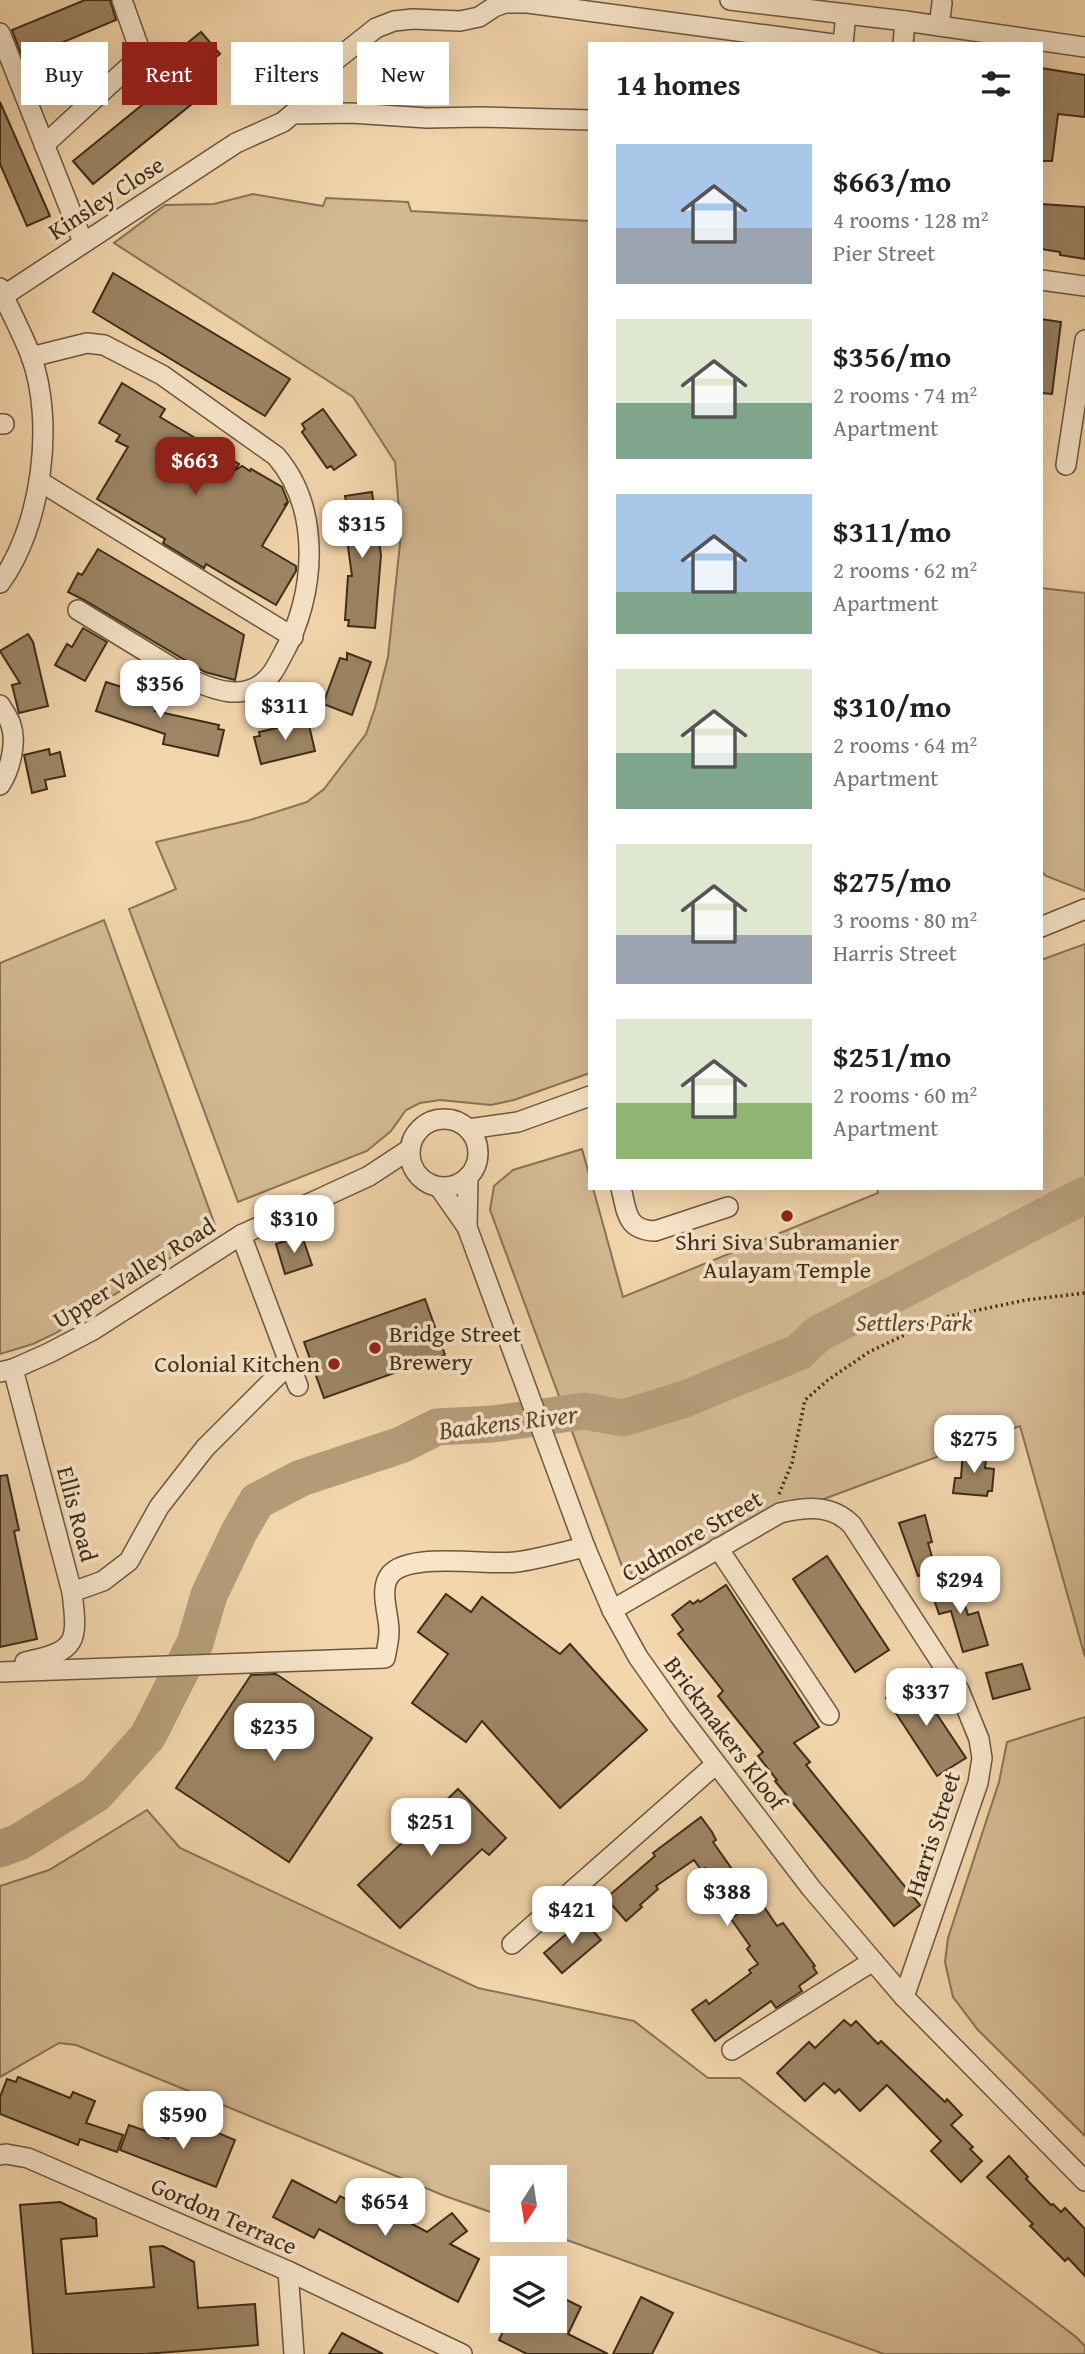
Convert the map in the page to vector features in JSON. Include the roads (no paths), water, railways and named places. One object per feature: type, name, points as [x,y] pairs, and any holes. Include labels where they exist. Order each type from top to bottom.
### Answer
[{"type":"street","points":[[44,145],[132,64],[138,52],[138,45],[122,0]]},
{"type":"street","points":[[730,0],[846,13],[1085,47]]},
{"type":"street","points":[[293,114],[302,106],[332,63],[376,28],[394,20],[460,21],[478,17],[505,3],[541,5],[818,42]]},
{"type":"street","points":[[939,26],[942,3]]},
{"type":"street","points":[[843,42],[846,13]]},
{"type":"street","points":[[904,42],[905,21]]},
{"type":"street","points":[[0,33],[83,242]]},
{"type":"street","points":[[293,114],[351,113],[427,118],[588,120]]},
{"type":"street","name":"Kinsley Close","points":[[1,294],[236,143],[283,122],[293,114]]},
{"type":"street","points":[[1043,280],[1085,286]]},
{"type":"street","points":[[0,583],[19,549],[33,510],[42,442],[41,401],[31,358],[1,294]]},
{"type":"street","points":[[1066,465],[1085,340]]},
{"type":"street","points":[[31,358],[87,343],[104,345],[162,375],[275,456],[288,470],[304,511],[309,550],[306,598],[293,637],[271,675],[261,685],[248,691],[211,689],[194,681],[78,610]]},
{"type":"street","points":[[38,481],[293,637]]},
{"type":"street","points":[[0,705],[12,727],[13,735],[8,770],[0,785]]},
{"type":"street","points":[[1043,925],[1085,909]]},
{"type":"street","points":[[468,1129],[478,1150],[477,1160],[468,1177],[458,1184],[439,1187],[417,1174],[411,1162],[413,1138],[419,1129],[438,1120],[449,1120],[468,1129],[518,1122],[588,1097]]},
{"type":"street","points":[[478,1150],[518,1122]]},
{"type":"street","name":"Upper Valley Road","points":[[6,1370],[49,1353],[93,1330],[241,1235],[369,1176],[410,1149]]},
{"type":"street","name":"Upper Valley Road","points":[[369,1176],[417,1174]]},
{"type":"street","name":"Brickmakers Kloof","points":[[467,1227],[468,1177]]},
{"type":"street","name":"Brickmakers Kloof","points":[[439,1187],[467,1227],[584,1547],[612,1610],[638,1657],[811,1888],[873,1961],[904,1997],[1085,2180]]},
{"type":"street","points":[[621,1190],[628,1218],[634,1226],[643,1231],[655,1231],[728,1207]]},
{"type":"street","points":[[241,1235],[298,1387]]},
{"type":"street","points":[[72,1591],[103,1581],[129,1561],[159,1507],[205,1448],[289,1364]]},
{"type":"street","name":"Ellis Road","points":[[0,1669],[58,1654],[72,1642],[76,1626],[72,1591],[6,1370]]},
{"type":"street","name":"Cudmore Street","points":[[612,1610],[768,1518],[797,1509]]},
{"type":"street","name":"Harris Street","points":[[797,1509],[826,1509],[852,1525],[959,1690],[979,1739],[982,1758],[978,1783],[904,1997]]},
{"type":"street","points":[[0,1669],[386,1658],[389,1634],[386,1587],[394,1570],[404,1566],[452,1561],[488,1564],[517,1562],[584,1547]]},
{"type":"street","points":[[718,1548],[829,1715]]},
{"type":"street","points":[[512,1944],[716,1764]]},
{"type":"street","points":[[732,2050],[873,1961]]},
{"type":"street","name":"Gordon Terrace","points":[[0,2155],[28,2158],[288,2271],[462,2354]]},
{"type":"street","points":[[288,2271],[294,2354]]},
{"type":"waterway","name":"Baakens River","points":[[0,1849],[19,1842],[96,1794],[148,1736],[195,1643],[209,1595],[257,1501],[301,1478],[401,1445],[437,1427],[493,1424],[584,1411],[623,1418],[685,1399],[799,1352],[818,1334],[1085,1195]]},
{"type":"place","name":"Shri Siva Subramanier Aulayam Temple","points":[[787,1216]]},
{"type":"place","name":"Bridge Street Brewery","points":[[375,1348]]},
{"type":"place","name":"Colonial Kitchen","points":[[334,1364]]},
{"type":"park label","name":"Settlers Park","points":[[914,1323]]}]
